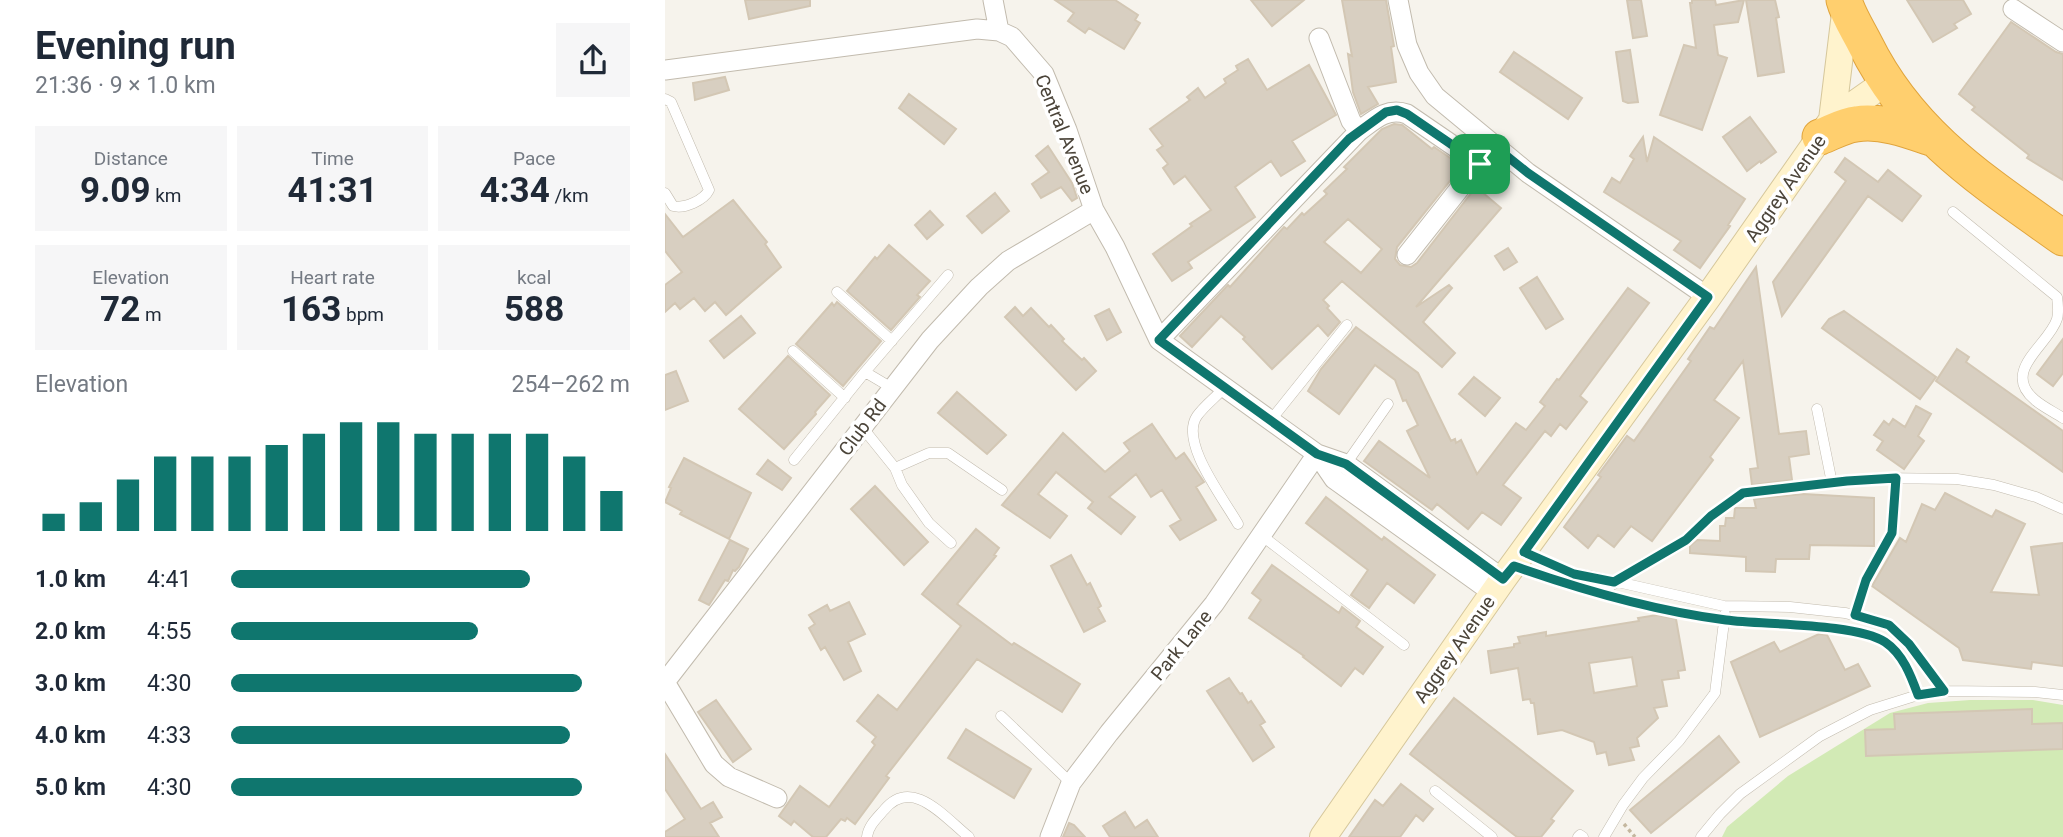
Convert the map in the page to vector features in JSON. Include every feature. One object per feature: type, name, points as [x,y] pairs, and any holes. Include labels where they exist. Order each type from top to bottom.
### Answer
[{"type":"highway","points":[[1851,2],[1885,82],[1931,138],[1984,181],[2063,238]]},
{"type":"highway","points":[[1851,2],[1875,27],[1926,103],[1967,141],[2063,217]]},
{"type":"highway","points":[[1826,129],[1871,123],[1899,127],[1931,138]]},
{"type":"street","points":[[665,70],[977,29],[999,31],[993,0]]},
{"type":"street","points":[[1398,0],[1407,45],[1419,73],[1435,96],[1528,173],[1708,297]]},
{"type":"street","points":[[1826,129],[1851,2]]},
{"type":"street","points":[[2013,9],[2063,42]]},
{"type":"street","name":"Central Avenue","points":[[999,31],[1022,46],[1044,75],[1067,130],[1094,210],[1115,247],[1159,340],[1317,454],[1346,464],[1447,548]]},
{"type":"street","points":[[1319,38],[1351,121],[1359,131]]},
{"type":"street","points":[[1826,129],[1885,82]]},
{"type":"street","points":[[1159,340],[1359,131],[1386,112],[1397,110],[1407,114],[1480,164]]},
{"type":"street","name":"Aggrey Avenue","points":[[1323,837],[1826,129]]},
{"type":"street","points":[[1407,255],[1493,145]]},
{"type":"street","name":"Club Rd","points":[[665,682],[930,340],[988,278],[1008,261],[1094,210]]},
{"type":"street","name":"Central Avenue","points":[[1317,454],[1334,479],[1447,548],[1509,572]]},
{"type":"street","name":"Park Lane","points":[[1053,830],[1071,783],[1214,604],[1317,454]]},
{"type":"street","points":[[665,682],[714,764],[729,777],[777,798]]},
{"type":"lane","points":[[665,99],[671,102],[709,190],[706,196],[680,208],[673,206],[665,193]]},
{"type":"lane","points":[[1953,212],[2057,297],[2057,322],[2027,363],[2023,376],[2024,389],[2034,400],[2063,418]]},
{"type":"lane","points":[[794,460],[949,275]]},
{"type":"lane","points":[[837,292],[892,341]]},
{"type":"lane","points":[[1270,421],[1347,325]]},
{"type":"lane","points":[[793,351],[845,398]]},
{"type":"lane","points":[[865,372],[892,388]]},
{"type":"lane","points":[[1224,388],[1197,416],[1191,432],[1195,450],[1238,524]]},
{"type":"lane","points":[[1346,464],[1388,404]]},
{"type":"lane","points":[[1817,409],[1832,483]]},
{"type":"lane","points":[[861,427],[895,468],[906,491],[929,523],[951,543]]},
{"type":"lane","points":[[895,468],[929,453],[948,453],[1002,490]]},
{"type":"lane","points":[[1602,592],[1614,582],[1686,540],[1711,516],[1743,493],[1896,478],[1957,479],[1994,485],[2036,497],[2063,509]]},
{"type":"lane","points":[[1855,615],[1866,580],[1892,533],[1896,478]]},
{"type":"lane","points":[[1261,535],[1404,645]]},
{"type":"lane","points":[[1509,572],[1574,574],[1724,606],[1790,607],[1855,615],[1889,625],[1909,644],[1944,691]]},
{"type":"lane","points":[[1509,572],[1725,620],[1818,627],[1869,635],[1884,641],[1903,660],[1918,695]]},
{"type":"lane","points":[[1604,837],[1643,778],[1679,741],[1715,693],[1725,620],[1724,606]]},
{"type":"lane","points":[[1700,836],[1740,794],[1820,736],[1870,710],[1918,695],[1944,691],[2063,695]]},
{"type":"lane","points":[[1001,716],[1071,783]]},
{"type":"lane","points":[[1435,791],[1492,837]]},
{"type":"lane","points":[[867,837],[868,829],[893,799],[903,795],[918,797],[969,837]]},
{"type":"lane","points":[[1039,837],[1053,830]]},
{"type":"green space","points":[[2033,700],[2063,705],[2063,837],[1722,837],[1727,827],[1788,776],[1890,713],[1928,703]]},
{"type":"building","points":[[745,0],[810,0],[810,6],[749,19]]},
{"type":"building","points":[[1055,0],[1115,0],[1138,15],[1135,20],[1140,23],[1124,49],[1089,28],[1085,33],[1068,21],[1074,13]]},
{"type":"building","points":[[1251,0],[1304,0],[1272,26]]},
{"type":"building","points":[[1342,0],[1386,0],[1394,46],[1391,47],[1396,82],[1368,87],[1378,104],[1361,114],[1353,92],[1348,54],[1352,56]]},
{"type":"building","points":[[1627,0],[1641,0],[1647,36],[1633,38]]},
{"type":"building","points":[[1692,0],[1715,0],[1716,5],[1744,0],[1738,22],[1714,25],[1718,55],[1727,58],[1702,130],[1660,115],[1684,45],[1696,48],[1690,3]]},
{"type":"building","points":[[1746,0],[1775,0],[1784,72],[1758,76]]},
{"type":"building","points":[[1907,0],[1963,0],[1971,14],[1954,24],[1957,28],[1933,42]]},
{"type":"building","points":[[2011,22],[2063,54],[2063,180],[2027,158],[2029,155],[1972,110],[1975,107],[1959,94]]},
{"type":"building","points":[[1630,50],[1638,102],[1628,103],[1623,101],[1616,52]]},
{"type":"building","points":[[1514,52],[1582,98],[1568,119],[1500,72]]},
{"type":"building","points":[[1248,59],[1267,90],[1309,65],[1336,115],[1292,141],[1305,161],[1281,176],[1271,161],[1235,187],[1255,217],[1188,262],[1192,268],[1172,281],[1153,254],[1211,210],[1185,176],[1174,184],[1163,168],[1168,164],[1157,150],[1163,146],[1150,129],[1190,100],[1187,97],[1198,88],[1205,98],[1226,83],[1224,79],[1238,70],[1236,66]]},
{"type":"building","points":[[725,77],[729,90],[695,100],[693,83]]},
{"type":"building","points":[[909,94],[956,129],[944,144],[899,108]]},
{"type":"building","points":[[1750,117],[1776,152],[1747,171],[1723,137]]},
{"type":"building","points":[[1394,124],[1402,125],[1432,149],[1434,147],[1462,166],[1397,247],[1395,259],[1400,265],[1411,267],[1417,263],[1476,187],[1501,208],[1416,307],[1449,285],[1452,288],[1423,322],[1455,353],[1442,367],[1342,281],[1323,300],[1340,322],[1328,336],[1318,325],[1272,369],[1243,339],[1245,337],[1221,316],[1192,347],[1180,336],[1228,285],[1230,287],[1284,227],[1287,229],[1302,213],[1304,215],[1327,194],[1324,191],[1347,169],[1344,167],[1382,129]],"holes":[[[1348,219],[1382,249],[1361,273],[1324,242]]]},
{"type":"building","points":[[1643,137],[1647,162],[1654,137],[1745,199],[1728,225],[1730,226],[1700,268],[1674,250],[1681,241],[1604,192],[1612,178],[1620,183],[1634,159],[1630,156]]},
{"type":"building","points":[[1048,146],[1072,183],[1077,198],[1072,201],[1061,187],[1041,198],[1032,184],[1049,172],[1036,156]]},
{"type":"building","points":[[1845,158],[1878,182],[1888,170],[1921,196],[1902,221],[1868,196],[1782,316],[1773,282],[1846,181],[1835,172]]},
{"type":"building","points":[[995,193],[1009,211],[982,233],[967,216]]},
{"type":"building","points":[[733,200],[767,242],[765,244],[781,267],[726,315],[715,302],[705,311],[694,298],[680,309],[675,303],[665,312],[665,285],[682,272],[665,251],[665,214],[683,237]]},
{"type":"building","points":[[930,211],[943,225],[927,239],[915,225]]},
{"type":"building","points":[[889,245],[930,281],[917,295],[920,297],[891,330],[847,291],[875,257],[877,259]]},
{"type":"building","points":[[1508,248],[1517,262],[1504,270],[1495,256]]},
{"type":"building","points":[[1756,267],[1779,434],[1806,431],[1809,454],[1789,457],[1792,480],[1752,485],[1750,469],[1758,468],[1743,361],[1714,400],[1739,418],[1710,457],[1713,460],[1652,541],[1631,526],[1614,547],[1598,535],[1588,548],[1564,527],[1627,436],[1634,441],[1691,361],[1688,359],[1710,327],[1714,329]]},
{"type":"building","points":[[1537,277],[1563,319],[1546,329],[1520,288]]},
{"type":"building","points":[[1628,288],[1649,303],[1580,396],[1587,402],[1566,429],[1560,424],[1551,436],[1545,431],[1503,485],[1521,498],[1501,525],[1482,512],[1468,529],[1437,504],[1432,510],[1364,461],[1379,441],[1430,478],[1407,431],[1418,425],[1406,400],[1403,401],[1395,380],[1375,365],[1339,414],[1308,391],[1321,369],[1356,327],[1418,373],[1451,441],[1455,439],[1456,443],[1461,440],[1477,474],[1516,423],[1526,430],[1545,406],[1540,402]]},
{"type":"building","points":[[837,302],[881,341],[843,386],[796,344],[832,303],[834,306]]},
{"type":"building","points":[[1015,307],[1023,316],[1031,308],[1049,327],[1051,325],[1064,339],[1062,341],[1096,371],[1076,390],[1005,317]]},
{"type":"building","points":[[1109,309],[1121,332],[1107,340],[1095,316]]},
{"type":"building","points":[[1844,311],[1936,377],[1920,399],[1822,328],[1829,319]]},
{"type":"building","points":[[741,316],[755,333],[724,358],[710,341]]},
{"type":"building","points":[[2063,339],[2063,373],[2053,386],[2037,374]]},
{"type":"building","points":[[1957,349],[1969,357],[1966,362],[2063,431],[2063,472],[1936,381]]},
{"type":"building","points":[[788,356],[830,395],[784,449],[739,409]]},
{"type":"building","points":[[676,371],[688,401],[665,410],[665,375]]},
{"type":"building","points":[[1474,377],[1500,398],[1485,416],[1459,394]]},
{"type":"building","points":[[957,392],[1006,435],[987,454],[938,413]]},
{"type":"building","points":[[1916,406],[1931,414],[1918,436],[1924,441],[1904,469],[1877,450],[1883,441],[1874,435],[1884,421],[1889,425],[1893,419],[1905,427]]},
{"type":"building","points":[[1152,424],[1176,459],[1184,453],[1204,482],[1196,487],[1216,520],[1180,540],[1170,526],[1181,520],[1162,490],[1151,497],[1136,474],[1109,497],[1135,517],[1121,534],[1088,508],[1093,502],[1056,472],[1038,494],[1067,516],[1050,538],[1002,505],[1063,433],[1105,472],[1130,451],[1124,443]]},
{"type":"building","points":[[684,458],[751,493],[729,539],[680,514],[682,511],[665,502],[671,488],[669,487]]},
{"type":"building","points":[[768,460],[791,478],[782,490],[757,474]]},
{"type":"building","points":[[875,486],[928,542],[904,565],[851,509]]},
{"type":"building","points":[[1945,493],[1992,517],[1996,510],[2025,524],[1991,592],[2039,595],[2031,547],[2063,543],[2063,666],[2032,662],[2031,669],[1963,660],[1959,648],[1872,586],[1900,538],[1906,542],[1922,504],[1935,510]]},
{"type":"building","points":[[1803,494],[1874,498],[1874,546],[1810,545],[1809,559],[1776,559],[1775,572],[1746,571],[1746,557],[1690,553],[1690,546],[1697,540],[1720,541],[1720,526],[1725,526],[1726,518],[1734,518],[1735,508],[1756,508],[1754,499]]},
{"type":"building","points":[[1326,497],[1382,540],[1384,537],[1435,575],[1414,603],[1387,583],[1369,608],[1351,595],[1368,570],[1306,523]]},
{"type":"building","points":[[976,529],[999,548],[994,555],[996,556],[957,604],[1012,645],[1014,643],[1080,684],[1062,712],[977,659],[886,776],[889,778],[855,824],[847,818],[845,821],[841,819],[826,837],[813,837],[794,821],[791,825],[779,816],[800,786],[829,807],[875,745],[872,742],[876,737],[857,721],[878,695],[897,710],[961,626],[922,594]]},
{"type":"building","points":[[730,540],[748,549],[739,567],[733,570],[728,581],[725,580],[709,605],[699,600]]},
{"type":"building","points":[[1071,555],[1087,585],[1090,583],[1105,621],[1084,632],[1051,566]]},
{"type":"building","points":[[1272,565],[1339,613],[1342,607],[1360,621],[1356,627],[1383,647],[1363,674],[1355,668],[1341,686],[1304,656],[1249,618],[1261,600],[1252,593]]},
{"type":"building","points":[[849,602],[865,634],[848,642],[861,671],[844,680],[825,647],[821,650],[809,628],[815,624],[809,615],[827,605],[830,611]]},
{"type":"building","points":[[1657,615],[1676,619],[1685,670],[1678,671],[1679,678],[1662,680],[1667,706],[1654,708],[1658,718],[1637,738],[1639,746],[1630,748],[1634,760],[1609,765],[1606,752],[1597,754],[1594,742],[1562,730],[1538,734],[1534,703],[1531,703],[1530,699],[1523,700],[1518,668],[1491,673],[1488,651],[1514,647],[1514,644],[1520,643],[1518,637],[1546,632],[1546,636],[1639,621],[1638,618]],"holes":[[[1632,657],[1637,686],[1594,693],[1589,663]]]},
{"type":"building","points":[[1819,634],[1827,635],[1845,670],[1858,664],[1870,686],[1760,737],[1731,662],[1774,642],[1780,652]]},
{"type":"building","points":[[1229,678],[1248,703],[1251,701],[1265,722],[1260,725],[1274,747],[1253,761],[1207,691]]},
{"type":"building","points":[[1454,698],[1573,791],[1541,837],[1517,837],[1410,754]]},
{"type":"building","points":[[716,700],[751,749],[733,762],[698,712]]},
{"type":"building","points":[[2032,709],[2032,724],[2063,723],[2063,749],[1866,756],[1865,730],[1895,729],[1894,714]]},
{"type":"building","points":[[966,729],[1031,769],[1014,798],[948,758]]},
{"type":"building","points":[[1719,736],[1739,762],[1651,833],[1630,810]]},
{"type":"building","points":[[665,754],[701,809],[713,802],[722,817],[710,823],[719,837],[665,837],[665,832],[685,819],[665,789]]},
{"type":"building","points":[[1401,784],[1433,809],[1423,821],[1416,815],[1400,837],[1349,837],[1375,800],[1383,806]]},
{"type":"building","points":[[1125,812],[1135,828],[1147,820],[1158,837],[1110,837],[1103,826]]},
{"type":"building","points":[[1069,823],[1074,825],[1085,837],[1063,837]]},
{"type":"route","points":[[1397,110],[1407,114],[1480,164],[1493,145],[1528,173],[1708,297],[1524,552],[1574,574],[1614,582],[1686,540],[1711,516],[1743,493],[1896,478],[1892,533],[1866,580],[1855,615],[1889,625],[1919,655],[1944,691],[1918,695],[1903,660],[1884,641],[1869,635],[1818,627],[1725,620],[1572,586],[1514,566],[1503,579],[1346,464],[1317,454],[1159,340],[1349,139],[1386,112],[1397,110]]}]
